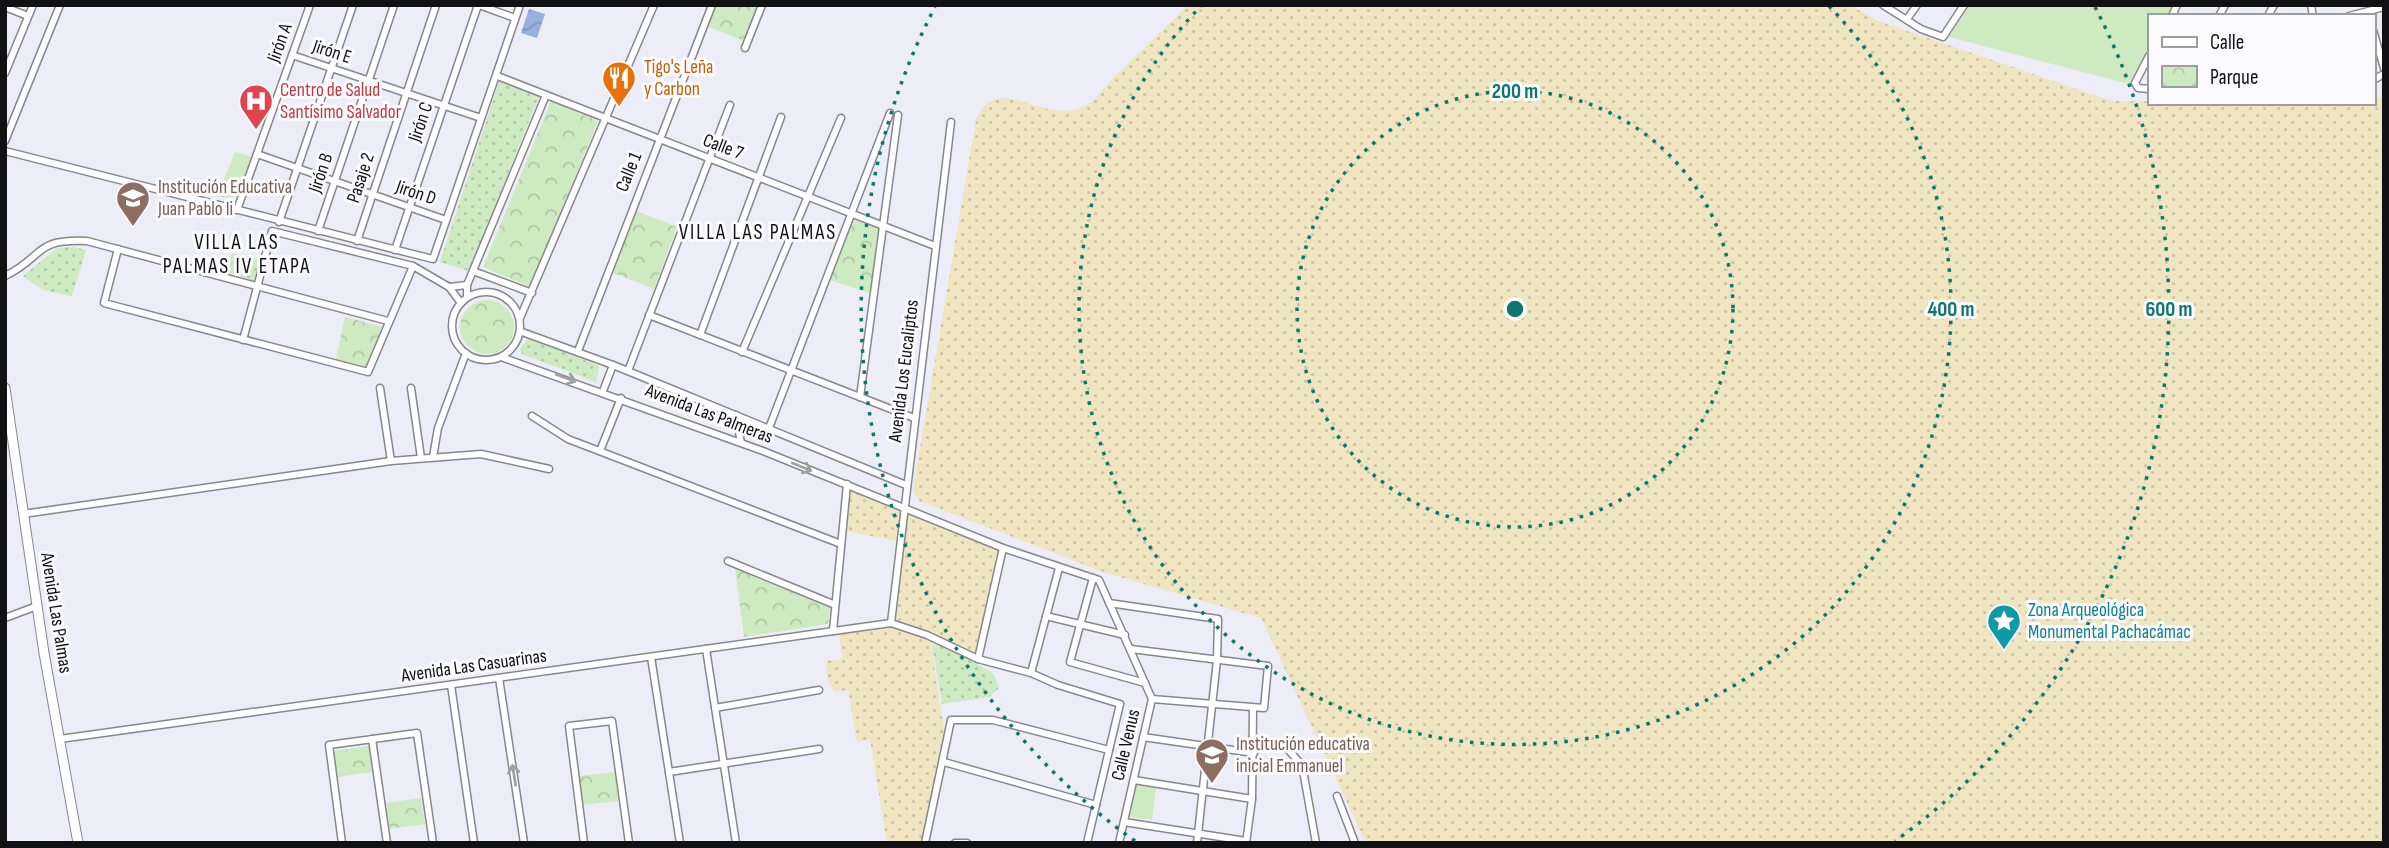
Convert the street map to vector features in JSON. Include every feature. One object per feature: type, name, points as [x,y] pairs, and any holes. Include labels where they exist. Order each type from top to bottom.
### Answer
[{"type":"main road","name":"Avenida Las Palmas","points":[[5,388],[37,606],[78,843]]},
{"type":"street","points":[[5,73],[33,5]]},
{"type":"street","points":[[5,142],[60,5]]},
{"type":"street","name":"Jirón A","points":[[237,210],[310,5]]},
{"type":"street","points":[[279,222],[353,5]]},
{"type":"street","name":"Jirón B","points":[[318,231],[394,5]]},
{"type":"street","name":"Pasaje 2","points":[[357,241],[436,5]]},
{"type":"street","points":[[478,5],[515,18]]},
{"type":"street","name":"Jirón C","points":[[395,250],[478,5]]},
{"type":"street","points":[[5,151],[433,259],[520,5]]},
{"type":"street","points":[[520,318],[654,5]]},
{"type":"street","name":"Calle 1","points":[[578,351],[712,5]]},
{"type":"street","points":[[745,48],[762,5]]},
{"type":"street","points":[[1883,5],[1921,29],[1944,37],[1964,5]]},
{"type":"street","points":[[1895,12],[1899,5]]},
{"type":"street","points":[[1907,19],[1917,5]]},
{"type":"street","points":[[5,7],[28,16]]},
{"type":"street","points":[[2369,13],[2384,7]]},
{"type":"street","points":[[2375,37],[2384,68]]},
{"type":"street","points":[[5,50],[14,54]]},
{"type":"street","name":"Jirón E","points":[[292,55],[481,118]]},
{"type":"street","points":[[2148,57],[2136,79],[2136,86],[2148,89]]},
{"type":"street","name":"Calle 7","points":[[500,77],[935,246]]},
{"type":"street","points":[[467,297],[467,285],[545,95]]},
{"type":"street","points":[[628,371],[730,104]]},
{"type":"street","points":[[768,428],[890,113]]},
{"type":"street","points":[[860,397],[898,114]]},
{"type":"street","points":[[700,335],[781,117]]},
{"type":"street","points":[[742,352],[841,118]]},
{"type":"street","name":"Avenida Los Eucaliptos","points":[[891,623],[951,122]]},
{"type":"street","name":"Jirón D","points":[[257,154],[446,220]]},
{"type":"street","points":[[243,340],[272,231],[413,266],[449,287],[460,303]]},
{"type":"street","points":[[5,276],[26,265],[40,248],[59,240],[87,241],[388,321]]},
{"type":"street","points":[[118,248],[104,303],[368,372],[413,266]]},
{"type":"street","points":[[473,271],[532,293]]},
{"type":"street","points":[[449,287],[467,285]]},
{"type":"street","points":[[485,292],[503,296],[520,318],[522,332],[515,345],[501,357],[483,360],[466,353],[455,338],[453,320],[460,303],[467,297],[485,292]]},
{"type":"street","points":[[649,316],[914,418]]},
{"type":"street","name":"Avenida Las Palmeras","points":[[522,332],[578,351],[906,485]]},
{"type":"street","points":[[433,457],[438,428],[466,353]]},
{"type":"street","name":"Avenida Las Palmeras","points":[[501,357],[603,391],[847,484],[1003,548],[1096,579]]},
{"type":"street","points":[[603,391],[613,365]]},
{"type":"street","points":[[380,388],[391,461]]},
{"type":"street","points":[[411,388],[421,458]]},
{"type":"street","points":[[600,451],[621,398]]},
{"type":"street","points":[[736,415],[741,443]]},
{"type":"street","points":[[532,416],[568,439],[841,544]]},
{"type":"street","points":[[23,514],[421,458],[481,454],[549,469]]},
{"type":"street","points":[[833,631],[833,604],[847,484]]},
{"type":"street","points":[[978,659],[1003,548]]},
{"type":"street","points":[[728,561],[833,604]]},
{"type":"street","points":[[1031,673],[1059,568]]},
{"type":"street","points":[[1096,579],[1070,662],[1145,683]]},
{"type":"street","name":"Calle Venus","points":[[1096,579],[1125,635],[1152,699],[1119,843]]},
{"type":"street","points":[[1109,603],[1218,619],[1213,705],[1197,843]]},
{"type":"street","points":[[5,618],[37,606]]},
{"type":"street","points":[[1046,616],[1125,635]]},
{"type":"street","points":[[891,623],[927,635],[978,659],[1031,673],[1058,685],[1120,704],[1087,843]]},
{"type":"street","name":"Avenida Las Casuarinas","points":[[60,739],[891,623]]},
{"type":"street","points":[[706,649],[736,843]]},
{"type":"street","points":[[1131,649],[1268,666],[1264,708],[1213,705],[1179,699],[1152,699]]},
{"type":"street","points":[[651,657],[680,843]]},
{"type":"street","points":[[499,678],[524,843]]},
{"type":"street","points":[[451,685],[474,843]]},
{"type":"street","points":[[715,708],[819,690]]},
{"type":"street","points":[[1124,821],[1246,842],[1252,799],[1253,709]]},
{"type":"street","points":[[925,843],[951,720],[993,720],[1109,750]]},
{"type":"street","points":[[584,843],[569,726],[612,721],[629,843]]},
{"type":"street","points":[[342,843],[329,745],[417,733],[433,843]]},
{"type":"street","points":[[1143,737],[1254,753]]},
{"type":"street","points":[[372,740],[387,843]]},
{"type":"street","points":[[1254,744],[1286,747],[1299,762],[1316,843]]},
{"type":"street","points":[[669,772],[819,749]]},
{"type":"street","points":[[944,762],[1096,805]]},
{"type":"street","points":[[1134,780],[1252,799]]},
{"type":"street","points":[[1337,796],[1355,843]]},
{"type":"green space","points":[[716,5],[759,5],[744,41],[707,26]]},
{"type":"green space","points":[[1969,5],[2175,5],[2170,14],[2148,14],[2148,51],[2129,84],[1949,37]]},
{"type":"green space","points":[[500,79],[540,94],[469,271],[440,262]]},
{"type":"green space","points":[[551,101],[598,121],[530,287],[483,267]]},
{"type":"green space","points":[[235,152],[253,157],[241,191],[234,197],[217,197]]},
{"type":"green space","points":[[634,210],[677,227],[654,289],[611,272]]},
{"type":"green space","points":[[851,219],[878,228],[870,293],[826,279]]},
{"type":"green space","points":[[74,247],[86,250],[72,296],[43,290],[23,276],[57,248]]},
{"type":"green space","points":[[232,253],[260,260],[254,281],[226,273]]},
{"type":"green space","points":[[487,300],[506,308],[514,327],[506,346],[487,354],[468,346],[460,327],[468,308]]},
{"type":"green space","points":[[345,317],[383,327],[366,367],[336,359]]},
{"type":"green space","points":[[529,337],[599,366],[596,382],[522,354],[520,349]]},
{"type":"green space","points":[[735,569],[827,604],[830,607],[828,624],[744,637]]},
{"type":"green space","points":[[932,645],[945,645],[994,674],[999,688],[989,697],[942,704]]},
{"type":"green space","points":[[369,746],[372,772],[337,777],[333,751]]},
{"type":"green space","points":[[615,772],[618,801],[582,805],[579,776]]},
{"type":"green space","points":[[1134,785],[1156,788],[1152,820],[1130,817]]},
{"type":"green space","points":[[421,798],[425,824],[390,829],[386,803]]},
{"type":"sand","points":[[1188,5],[1849,5],[1878,21],[2112,101],[2148,101],[2148,105],[2375,105],[2375,97],[2384,97],[2384,843],[1366,843],[1261,618],[1106,573],[919,501],[913,489],[976,120],[985,105],[996,99],[1070,111],[1085,106]]},
{"type":"sand","points":[[849,489],[996,548],[1000,553],[976,656],[943,643],[931,644],[944,730],[922,843],[887,843],[870,739],[857,742],[848,690],[835,692],[828,683],[826,661],[842,659],[839,632],[881,628],[895,623],[904,543],[847,531]]},
{"type":"water","points":[[529,9],[545,14],[537,38],[521,33]]},
{"type":"place","name":"Tigo's Leña y Carbon","points":[[619,108]]},
{"type":"place","name":"Centro de Salud Santísimo Salvador","points":[[256,131]]},
{"type":"place","name":"Institución Educativa Juan Pablo Ii","points":[[133,228]]},
{"type":"place","name":"Zona Arqueológica Monumental Pachacámac","points":[[2004,651]]},
{"type":"place","name":"Institución educativa inicial Emmanuel","points":[[1212,785]]},
{"type":"district","name":"VILLA LAS PALMAS","points":[[758,232]]},
{"type":"district","name":"VILLA LAS PALMAS IV ETAPA","points":[[237,254]]}]
